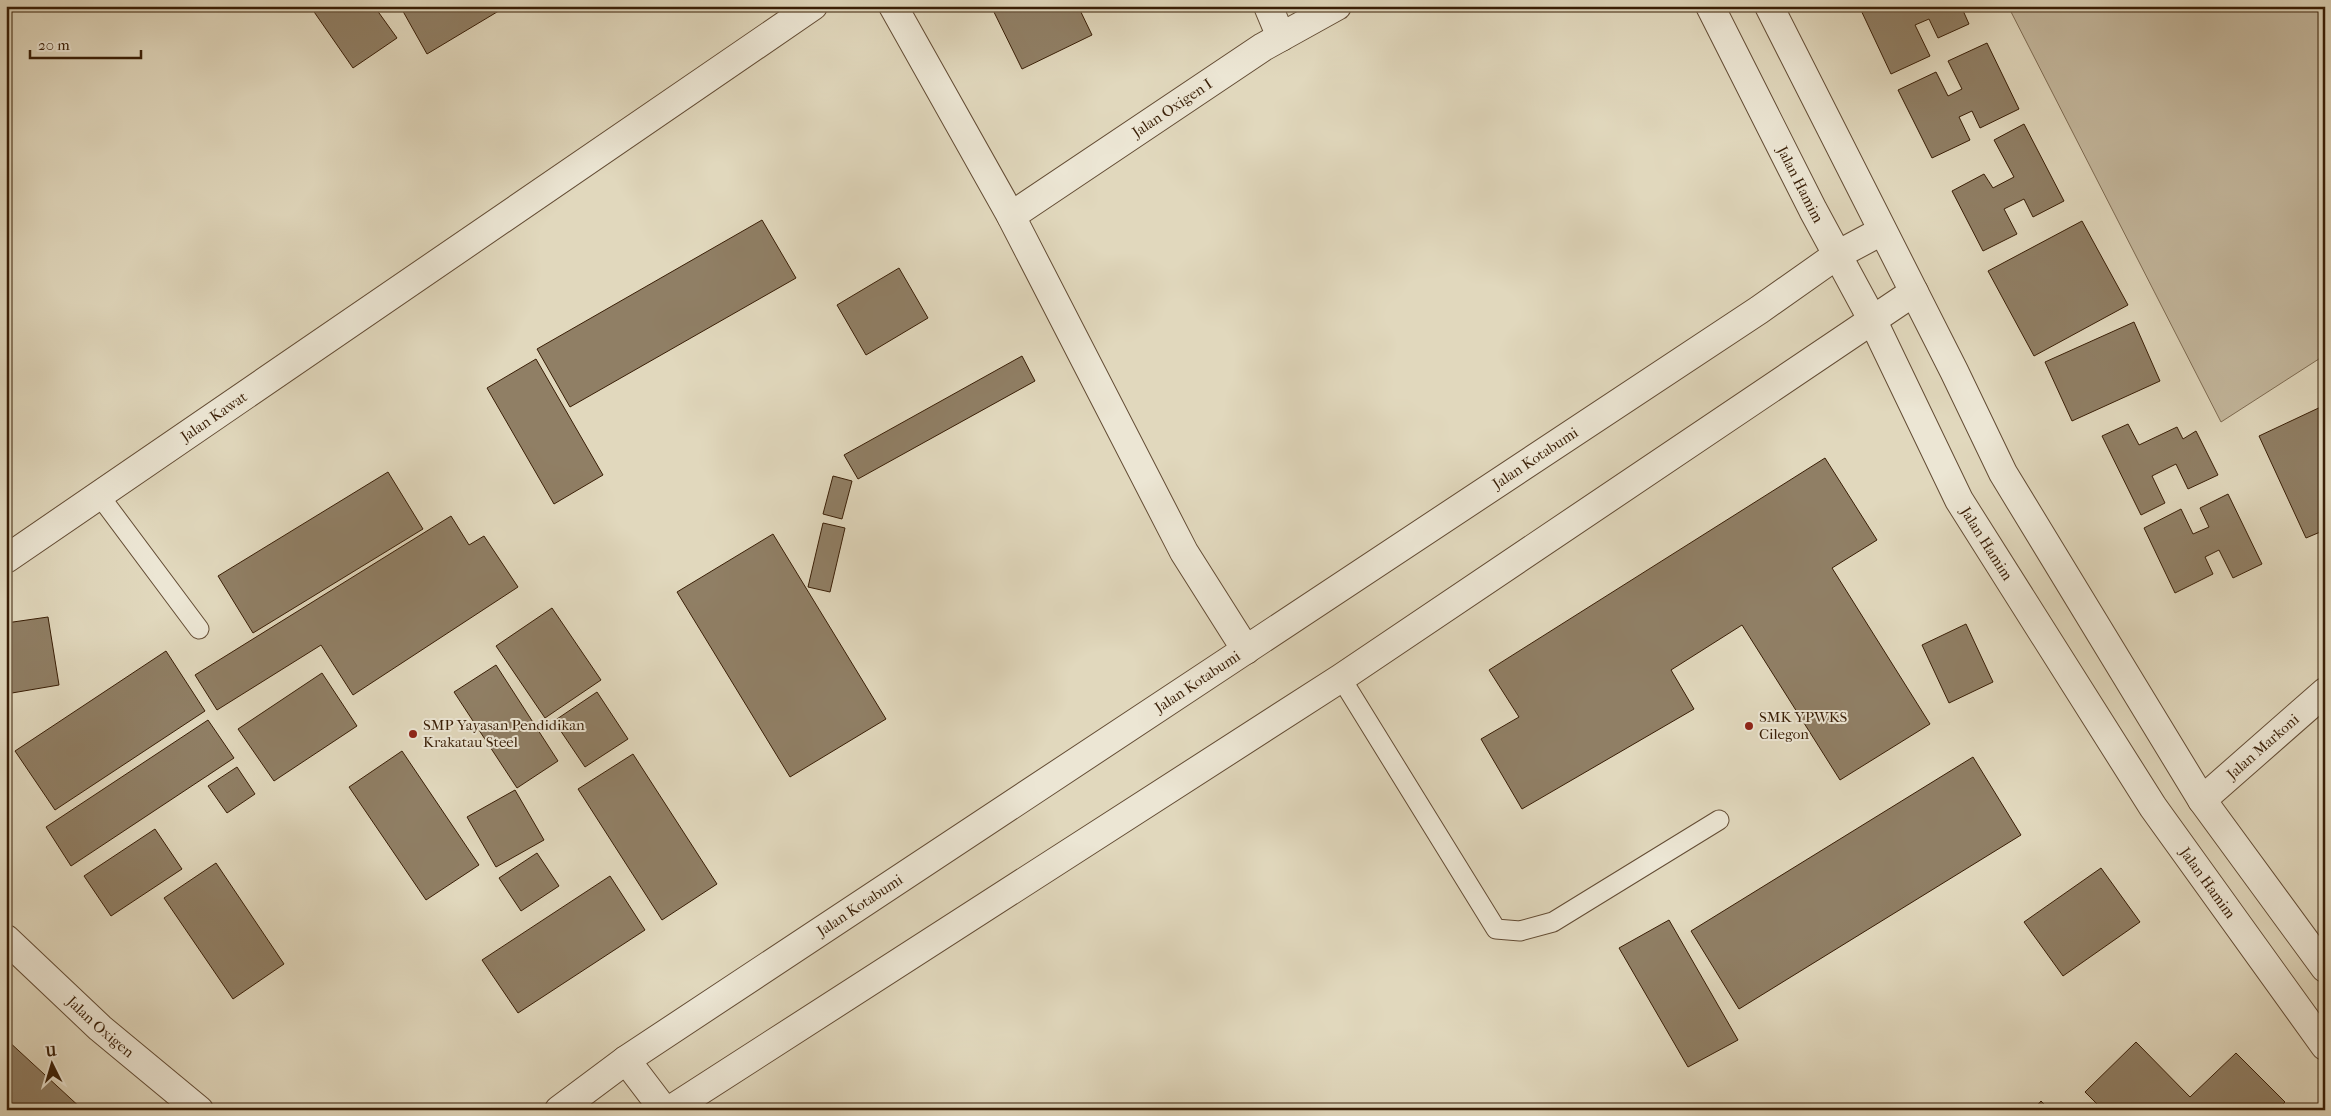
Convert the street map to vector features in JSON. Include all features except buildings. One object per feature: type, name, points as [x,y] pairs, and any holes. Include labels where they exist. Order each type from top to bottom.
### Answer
[{"type":"street","name":"Jalan Kawat","points":[[6,559],[813,6]]},
{"type":"street","points":[[893,6],[1011,216],[1184,552],[1246,650]]},
{"type":"street","points":[[1268,6],[1281,37]]},
{"type":"street","name":"Jalan Oxigen I","points":[[1011,216],[1281,37],[1336,6]]},
{"type":"street","name":"Jalan Hamim","points":[[1710,6],[1837,256],[1872,319],[1960,500],[2153,807],[2325,1046]]},
{"type":"street","points":[[1769,6],[1914,292],[2003,473],[2202,800],[2325,968]]},
{"type":"street","name":"Jalan Kotabumi","points":[[559,1110],[626,1060],[1759,310],[1837,256],[1882,231]]},
{"type":"street","points":[[670,1110],[1341,678],[1914,292]]},
{"type":"street","name":"Jalan Markoni","points":[[2202,800],[2325,692]]},
{"type":"street","name":"Jalan Oxigen","points":[[8,944],[100,1028],[199,1110]]},
{"type":"street","points":[[626,1060],[664,1110]]},
{"type":"lane","points":[[99,496],[199,629]]},
{"type":"lane","points":[[1341,678],[1496,928],[1520,931],[1553,922],[1719,820]]},
{"type":"shaded area","points":[[2008,6],[2325,6],[2325,355],[2221,422]]},
{"type":"place","name":"SMK YPWKS Cilegon","points":[[1749,726]]},
{"type":"place","name":"SMP Yayasan Pendidikan Krakatau Steel","points":[[413,734]]}]
